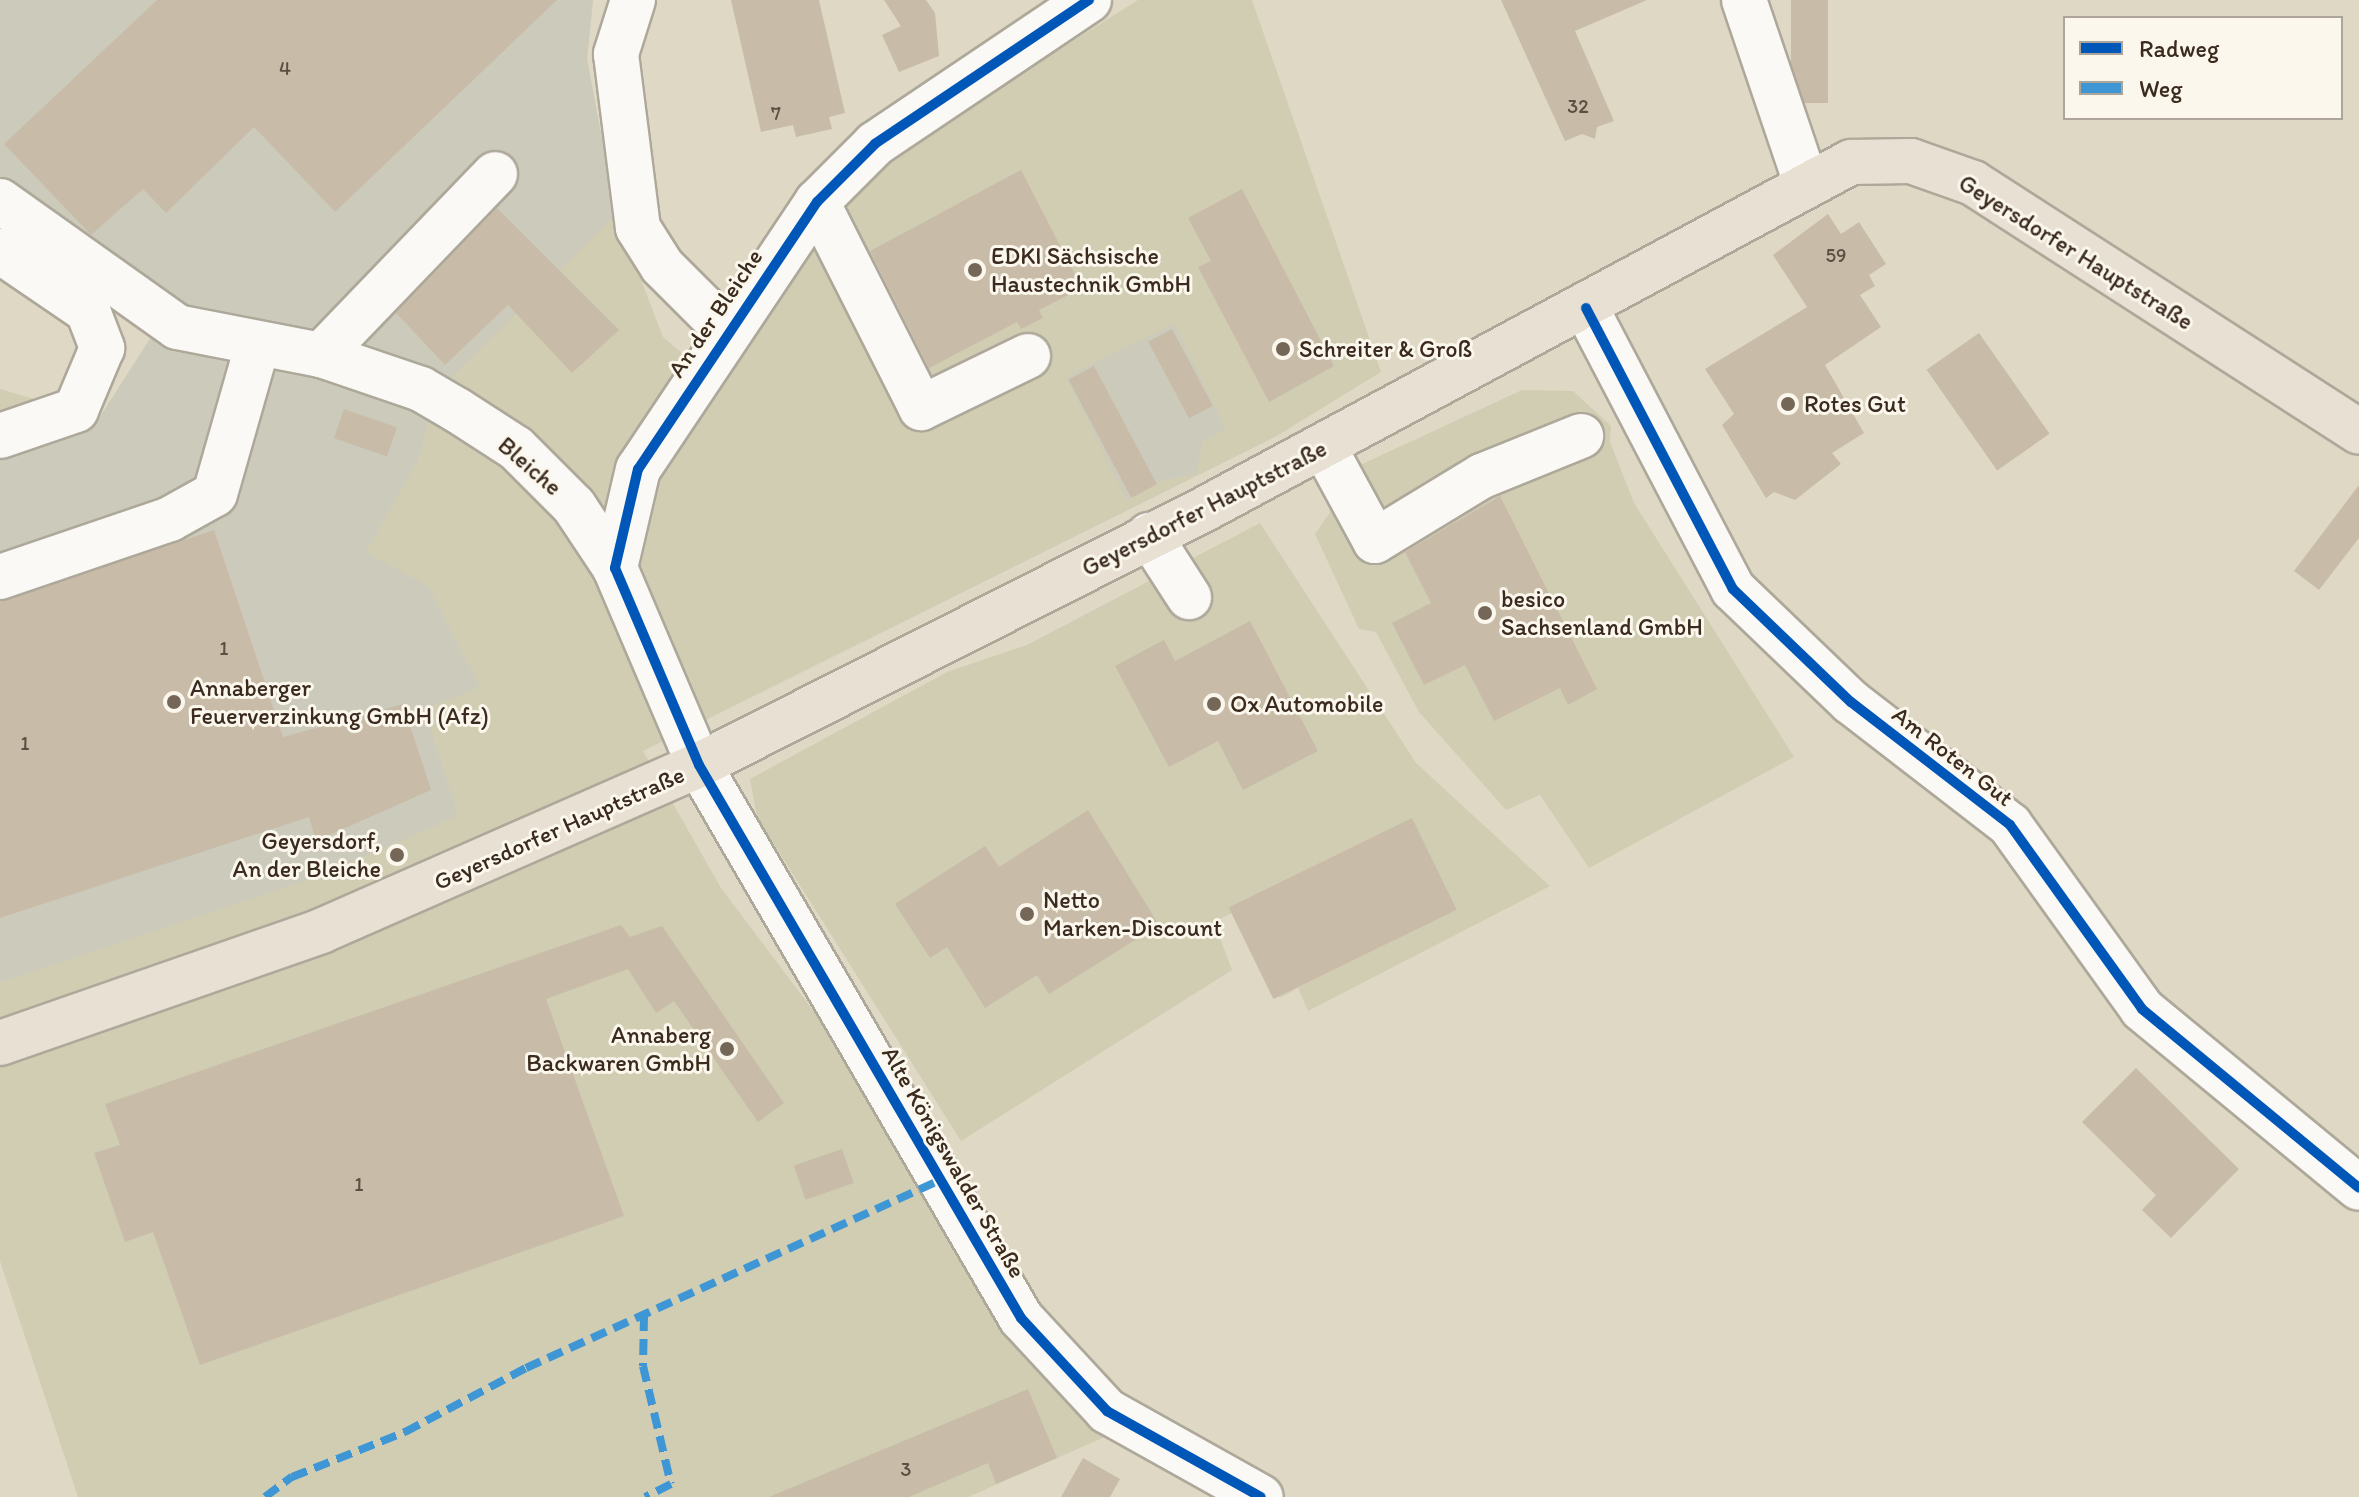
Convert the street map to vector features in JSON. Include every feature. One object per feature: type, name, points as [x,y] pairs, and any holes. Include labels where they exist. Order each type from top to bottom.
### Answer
[{"type":"main road","name":"Geyersdorfer Hauptstraße","points":[[0,1043],[334,926],[699,765],[1324,447],[1586,308],[1806,183],[1851,162],[1911,161],[1973,183],[2359,432]]},
{"type":"street","points":[[633,0],[616,54],[638,228],[662,266],[726,330]]},
{"type":"street","name":"An der Bleiche","points":[[615,568],[638,469],[726,330],[817,202],[875,144],[1089,0]]},
{"type":"street","points":[[1744,0],[1806,183]]},
{"type":"street","points":[[321,355],[495,174]]},
{"type":"street","name":"Bleiche","points":[[0,201],[177,327],[257,347],[321,355],[421,389],[516,448],[574,506],[615,568]]},
{"type":"street","points":[[817,202],[921,408],[1028,356]]},
{"type":"street","points":[[0,251],[88,311],[102,348],[76,410],[0,436]]},
{"type":"street","name":"Am Roten Gut","points":[[1586,308],[1733,589],[1851,702],[2010,825],[2142,1009],[2359,1188]]},
{"type":"street","points":[[0,577],[170,519],[215,494],[257,347]]},
{"type":"street","points":[[1324,447],[1375,541],[1482,476],[1581,436]]},
{"type":"street","points":[[1149,535],[1189,597]]},
{"type":"street","points":[[615,568],[699,765]]},
{"type":"street","name":"Alte Königswalder Straße","points":[[699,765],[835,1025],[1021,1318],[1107,1411],[1261,1497]]},
{"type":"shaded area","points":[[0,0],[593,0],[587,59],[616,215],[663,337],[710,377],[777,277],[895,153],[1138,0],[1252,0],[1381,372],[1275,437],[643,751],[721,888],[848,1057],[953,1251],[1030,1364],[1107,1436],[968,1497],[78,1497],[0,1261],[0,389],[99,418],[155,331],[0,218]]},
{"type":"shaded area","points":[[0,0],[593,0],[587,59],[616,215],[452,377],[427,376],[428,422],[418,460],[366,552],[428,586],[480,687],[424,709],[458,816],[315,878],[0,982],[0,457],[99,419],[155,331],[0,219]]},
{"type":"shaded area","points":[[1174,324],[1226,429],[1203,441],[1196,474],[1161,481],[1127,500],[1066,377]]},
{"type":"shaded area","points":[[1522,390],[1573,391],[1611,426],[1610,442],[1634,503],[1794,757],[1589,868],[1540,795],[1506,810],[1419,712],[1376,632],[1359,629],[1315,534],[1338,501],[1328,480]]},
{"type":"shaded area","points":[[1260,523],[1416,763],[1550,886],[1308,1011],[1298,988],[1280,998],[1232,913],[1214,922],[1232,970],[961,1141],[757,817],[750,779],[947,672],[1027,645]]},
{"type":"building","points":[[157,0],[557,0],[335,212],[254,127],[166,213],[143,189],[91,235],[4,144]]},
{"type":"building","points":[[731,0],[819,0],[845,113],[829,117],[832,129],[796,137],[793,125],[761,132]]},
{"type":"building","points":[[884,0],[926,0],[935,13],[939,56],[899,72],[882,35],[901,26]]},
{"type":"building","points":[[1501,0],[1647,0],[1575,31],[1614,121],[1597,127],[1595,139],[1582,134],[1565,141]]},
{"type":"building","points":[[1791,0],[1828,0],[1828,103],[1791,103]]},
{"type":"building","name":"EDKI Sächsische Haustechnik GmbH","points":[[1021,170],[1082,288],[1039,310],[1043,318],[1021,329],[1017,322],[929,368],[870,251]]},
{"type":"building","points":[[1242,189],[1334,366],[1269,402],[1198,267],[1211,261],[1188,218]]},
{"type":"building","points":[[497,208],[619,330],[572,373],[508,305],[445,365],[396,313]]},
{"type":"building","name":"Rotes Gut","points":[[1828,214],[1841,234],[1859,222],[1886,264],[1869,275],[1875,286],[1860,295],[1881,327],[1825,365],[1864,433],[1832,453],[1841,464],[1795,500],[1774,492],[1766,498],[1722,425],[1734,414],[1705,369],[1807,307],[1773,255]]},
{"type":"building","points":[[1172,329],[1213,406],[1189,418],[1148,342]]},
{"type":"building","points":[[1979,333],[2050,434],[1997,470],[1927,370]]},
{"type":"building","points":[[1094,366],[1157,484],[1131,498],[1068,380]]},
{"type":"building","points":[[344,409],[397,427],[387,457],[334,438]]},
{"type":"building","points":[[2359,485],[2359,538],[2319,590],[2294,571]]},
{"type":"building","name":"besico Sachsenland GmbH","points":[[1500,496],[1597,689],[1568,705],[1560,688],[1494,721],[1465,665],[1424,685],[1392,623],[1431,603],[1405,552]]},
{"type":"building","points":[[214,530],[283,737],[403,704],[431,790],[316,841],[309,817],[0,918],[0,601]]},
{"type":"building","name":"Ox Automobile","points":[[1250,621],[1318,751],[1243,790],[1218,741],[1169,767],[1115,666],[1164,640],[1175,661]]},
{"type":"building","name":"Netto Marken-Discount","points":[[1088,810],[1159,925],[1049,994],[1037,975],[985,1008],[947,947],[930,958],[895,904],[985,846],[999,867]]},
{"type":"building","points":[[1412,818],[1457,910],[1273,999],[1229,907]]},
{"type":"building","name":"Annaberg Backwaren GmbH","points":[[621,925],[630,937],[662,926],[784,1103],[758,1122],[674,1001],[656,1013],[628,969],[546,999],[624,1216],[200,1365],[153,1232],[125,1242],[94,1153],[120,1145],[105,1104]]},
{"type":"building","points":[[2136,1068],[2239,1169],[2171,1238],[2142,1210],[2156,1195],[2082,1122]]},
{"type":"building","points":[[842,1149],[854,1183],[805,1200],[794,1166]]},
{"type":"building","points":[[1028,1389],[1057,1458],[996,1484],[988,1463],[909,1497],[769,1497]]},
{"type":"building","points":[[1083,1458],[1120,1479],[1110,1497],[1061,1497]]},
{"type":"marked path","points":[[265,1497],[292,1477],[405,1432],[526,1368],[942,1179]]},
{"type":"marked path","points":[[644,1315],[643,1366],[671,1484],[645,1497]]},
{"type":"cycle path","points":[[1089,0],[875,144],[817,202],[638,469],[615,568],[699,765],[1021,1318],[1107,1411],[1261,1497]]},
{"type":"cycle path","points":[[1586,308],[1733,589],[1851,702],[2010,825],[2142,1009],[2359,1188]]},
{"type":"place","name":"EDKI Sächsische Haustechnik GmbH","points":[[975,270]]},
{"type":"place","name":"Schreiter & Groß","points":[[1283,349]]},
{"type":"place","name":"Rotes Gut","points":[[1788,404]]},
{"type":"place","name":"besico Sachsenland GmbH","points":[[1485,613]]},
{"type":"place","name":"Annaberger Feuerverzinkung GmbH (Afz)","points":[[174,702]]},
{"type":"place","name":"Ox Automobile","points":[[1214,704]]},
{"type":"place","name":"Geyersdorf, An der Bleiche","points":[[397,855]]},
{"type":"place","name":"Netto Marken-Discount","points":[[1027,914]]},
{"type":"place","name":"Annaberg Backwaren GmbH","points":[[727,1049]]}]
